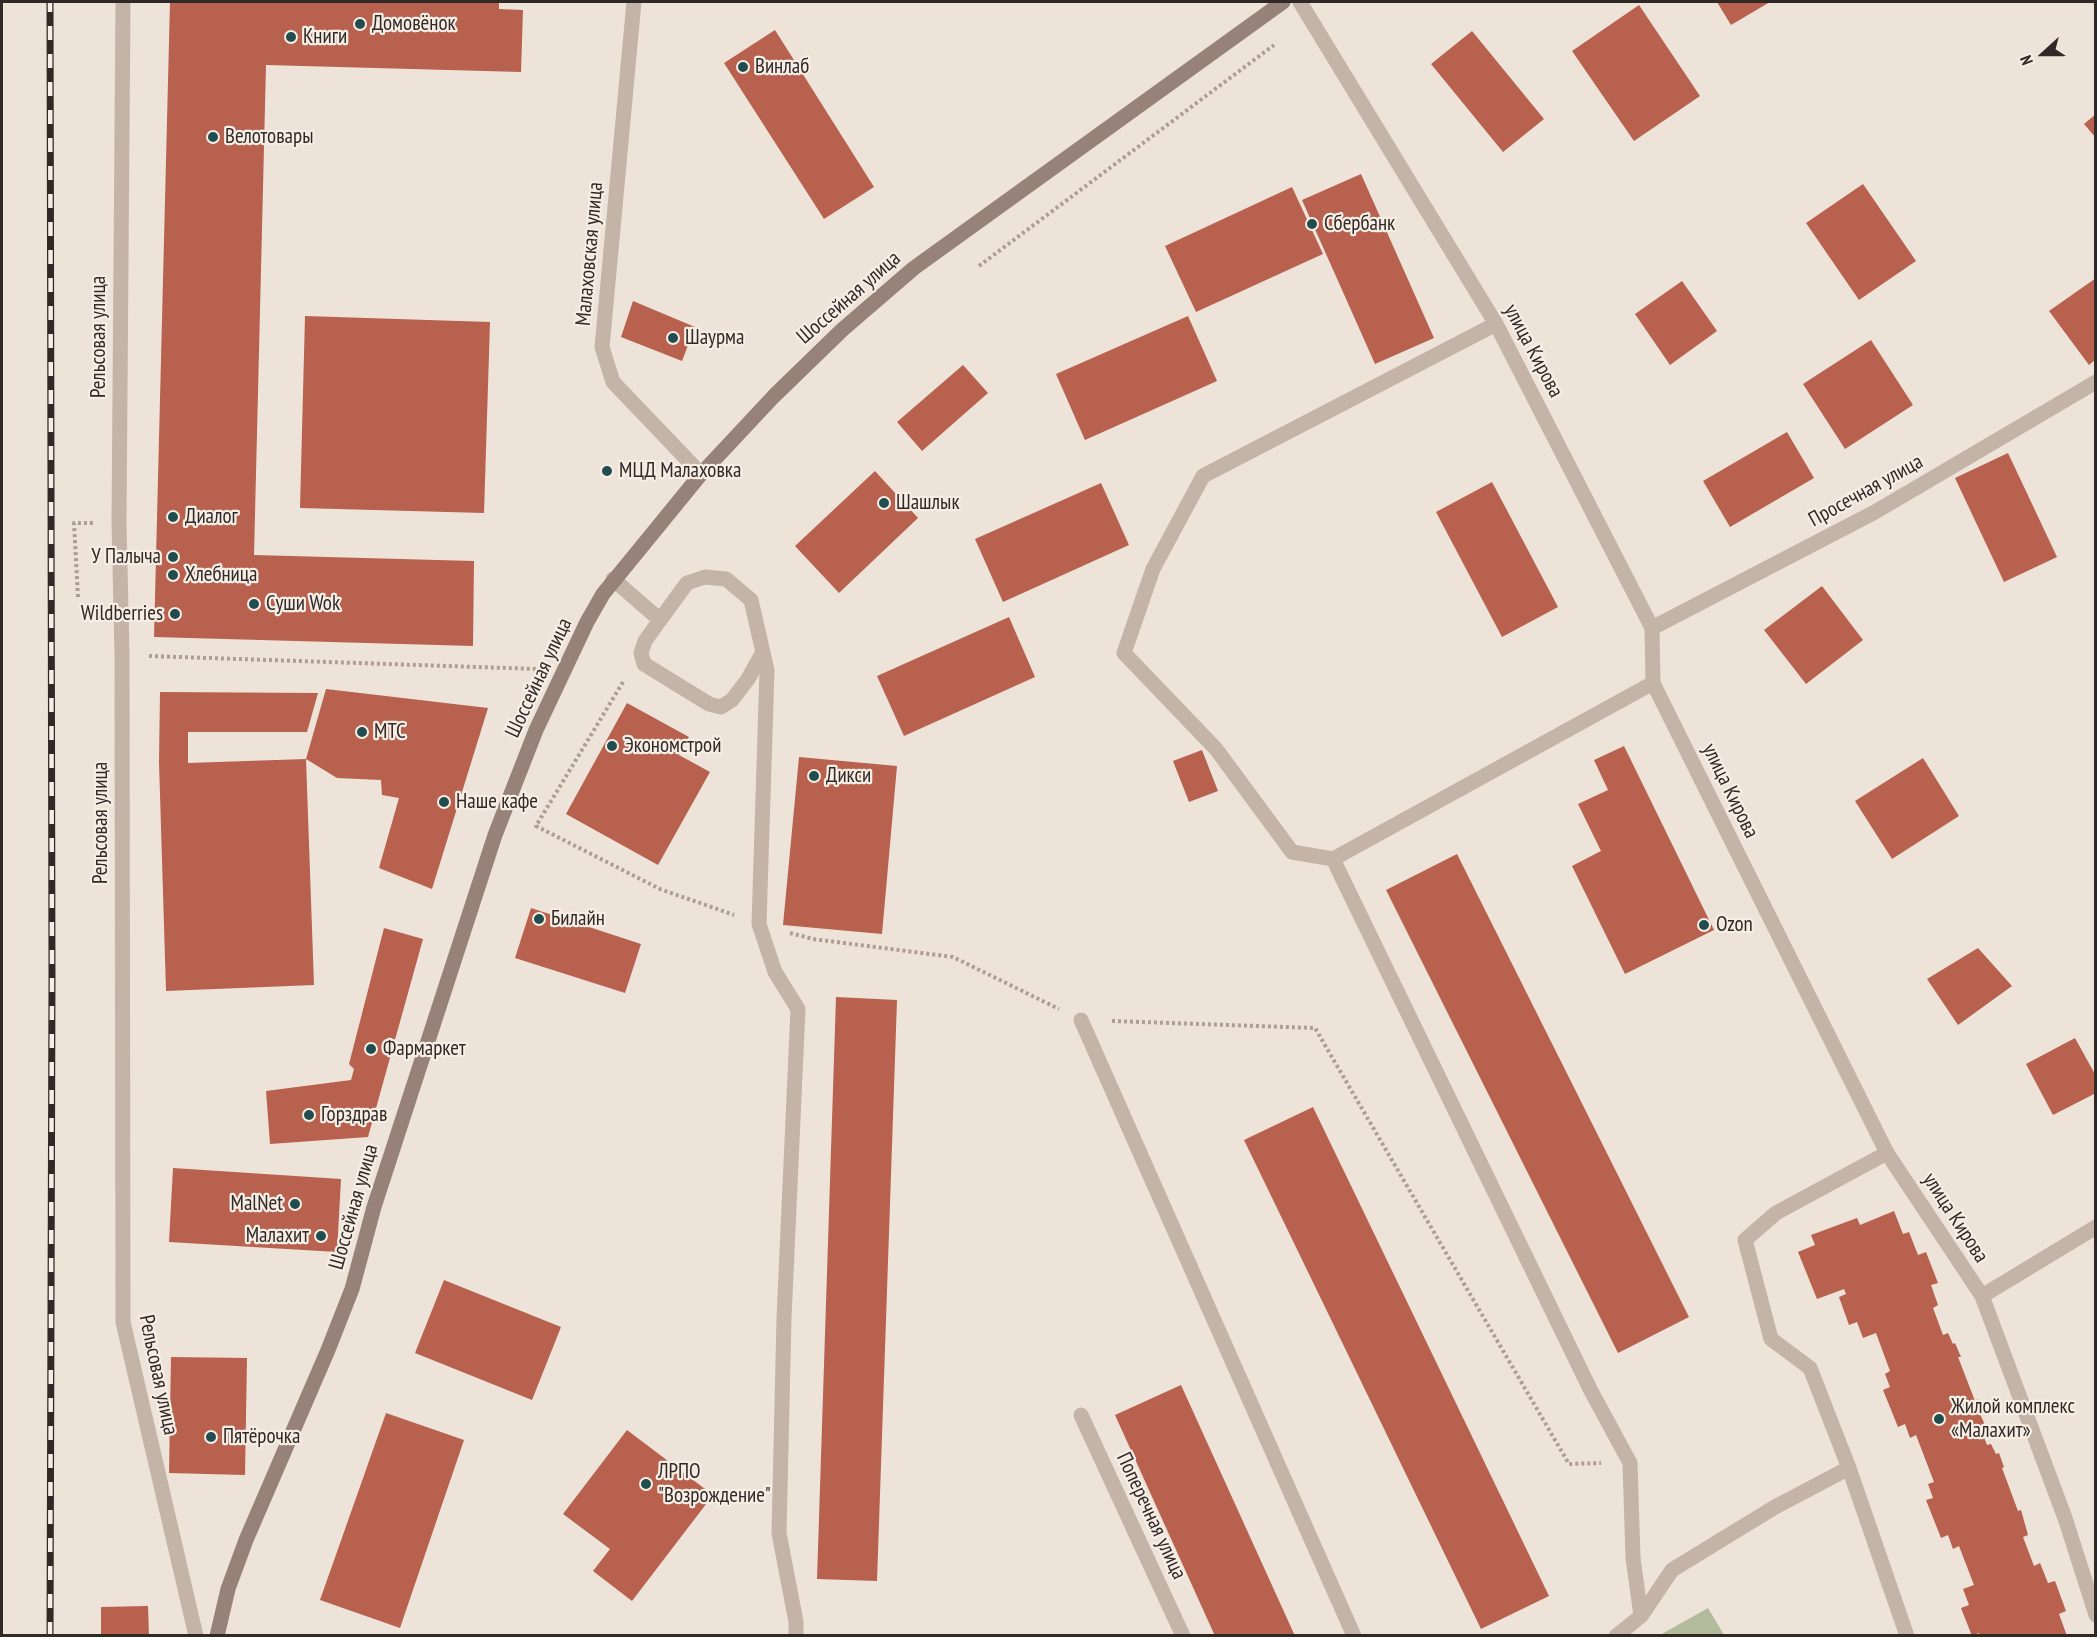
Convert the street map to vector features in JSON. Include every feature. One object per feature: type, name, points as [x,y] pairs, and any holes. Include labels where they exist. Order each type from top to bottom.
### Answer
[{"type":"main road","name":"Шоссейная улица","points":[[217,1635],[228,1588],[246,1540],[328,1350],[352,1288],[374,1207],[495,835],[536,730],[587,622],[613,579],[701,474],[774,396],[842,330],[914,268],[1283,2]]},
{"type":"street","name":"Рельсовая улица","points":[[123,2],[119,510],[122,655],[123,1322],[196,1635]]},
{"type":"street","name":"Малаховская улица","points":[[634,2],[602,347],[614,382],[701,474]]},
{"type":"street","name":"улица Кирова","points":[[1300,2],[1496,324],[1652,628],[1653,683],[1887,1153],[1982,1296],[2065,1518],[2096,1615]]},
{"type":"street","points":[[1496,324],[1203,476],[1153,569],[1124,653],[1216,750],[1292,852],[1333,859],[1653,683]]},
{"type":"street","name":"Просечная улица","points":[[1652,628],[1875,512],[2096,382]]},
{"type":"street","points":[[763,652],[748,679],[732,700],[721,707],[709,704],[644,664],[641,653],[645,641],[687,583],[705,577],[726,579],[751,600],[763,652],[767,670],[759,924],[775,972],[798,1009],[784,1318],[779,1533],[796,1622],[796,1635]]},
{"type":"street","points":[[613,579],[660,620]]},
{"type":"street","points":[[1333,859],[1590,1389],[1630,1462],[1633,1558],[1641,1617]]},
{"type":"street","points":[[1081,1020],[1354,1635]]},
{"type":"street","points":[[1887,1153],[1776,1213],[1745,1240],[1771,1339],[1809,1368],[1849,1468],[1907,1635]]},
{"type":"street","points":[[1982,1296],[2096,1227]]},
{"type":"street","name":"Поперечная улица","points":[[1081,1415],[1183,1635]]},
{"type":"street","points":[[1616,1635],[1641,1617],[1672,1570],[1775,1507],[1849,1468]]},
{"type":"path","points":[[979,266],[1310,18]]},
{"type":"path","points":[[74,523],[78,597]]},
{"type":"path","points":[[122,655],[537,669],[541,659]]},
{"type":"green space","points":[[1708,1608],[1724,1635],[1660,1635]]},
{"type":"building","points":[[170,2],[499,2],[499,9],[523,10],[521,72],[266,65],[254,555],[474,561],[473,646],[154,637]]},
{"type":"building","points":[[1717,2],[1770,2],[1731,25]]},
{"type":"building","points":[[1639,5],[1700,96],[1634,141],[1572,51]]},
{"type":"building","points":[[775,30],[874,187],[824,219],[724,63]]},
{"type":"building","points":[[1472,31],[1544,119],[1503,152],[1431,64]]},
{"type":"building","points":[[2096,114],[2096,138],[2084,124]]},
{"type":"building","points":[[1361,174],[1434,338],[1375,364],[1302,200]]},
{"type":"building","points":[[1863,184],[1916,261],[1859,300],[1806,223]]},
{"type":"building","points":[[1292,187],[1323,254],[1196,312],[1165,246]]},
{"type":"building","points":[[2096,278],[2096,359],[2089,365],[2049,311]]},
{"type":"building","points":[[1682,281],[1717,331],[1670,365],[1635,314]]},
{"type":"building","points":[[633,301],[695,327],[682,361],[621,337]]},
{"type":"building","points":[[305,316],[490,322],[484,513],[300,508]]},
{"type":"building","points":[[1188,316],[1217,381],[1085,440],[1056,374]]},
{"type":"building","points":[[1871,340],[1913,405],[1845,449],[1803,384]]},
{"type":"building","points":[[963,365],[988,393],[922,451],[897,422]]},
{"type":"building","points":[[1787,432],[1814,478],[1730,527],[1703,481]]},
{"type":"building","points":[[2008,453],[2057,557],[2004,582],[1955,478]]},
{"type":"building","points":[[875,471],[918,518],[839,593],[795,546]]},
{"type":"building","points":[[1492,482],[1558,607],[1502,637],[1436,512]]},
{"type":"building","points":[[1101,483],[1129,545],[1003,602],[975,539]]},
{"type":"building","points":[[1822,586],[1863,640],[1806,684],[1764,630]]},
{"type":"building","points":[[1009,617],[1035,677],[904,736],[877,676]]},
{"type":"building","points":[[326,689],[488,708],[432,889],[379,868],[399,798],[382,795],[381,780],[337,778],[306,759]]},
{"type":"building","points":[[160,692],[318,693],[307,732],[188,732],[188,763],[306,759],[314,985],[166,991],[159,762]]},
{"type":"building","points":[[627,703],[689,737],[679,755],[710,772],[658,865],[566,814]]},
{"type":"building","points":[[1624,746],[1714,930],[1625,974],[1572,866],[1601,851],[1578,804],[1608,790],[1594,760]]},
{"type":"building","points":[[1202,750],[1218,791],[1189,802],[1173,761]]},
{"type":"building","points":[[799,757],[897,766],[882,934],[783,925]]},
{"type":"building","points":[[1923,758],[1959,816],[1892,859],[1855,801]]},
{"type":"building","points":[[1457,854],[1689,1317],[1618,1353],[1386,890]]},
{"type":"building","points":[[531,908],[641,944],[625,993],[515,958]]},
{"type":"building","points":[[384,928],[423,939],[368,1137],[270,1144],[266,1091],[351,1080],[354,1069],[349,1064]]},
{"type":"building","points":[[1978,948],[2012,986],[1958,1025],[1927,979]]},
{"type":"building","points":[[836,997],[897,1000],[877,1581],[817,1579]]},
{"type":"building","points":[[2075,1038],[2096,1076],[2096,1093],[2053,1115],[2026,1064]]},
{"type":"building","points":[[1313,1107],[1549,1596],[1481,1629],[1244,1140]]},
{"type":"building","points":[[173,1168],[341,1179],[337,1252],[169,1242]]},
{"type":"building","name":"Жилой комплекс «Малахит»","points":[[1894,1211],[1903,1234],[1909,1232],[1918,1255],[1926,1252],[1938,1283],[1931,1285],[1938,1305],[1933,1308],[1943,1335],[1948,1333],[1953,1344],[1955,1343],[1975,1401],[1978,1399],[1983,1413],[1980,1414],[1985,1425],[1980,1427],[1987,1445],[1991,1444],[1996,1454],[1999,1453],[2004,1467],[2002,1468],[2018,1511],[2021,1510],[2028,1535],[2023,1537],[2034,1566],[2040,1563],[2048,1583],[2055,1581],[2066,1611],[2059,1614],[2067,1636],[1980,1636],[1979,1633],[1972,1636],[1961,1608],[1969,1605],[1963,1589],[1974,1585],[1959,1546],[1953,1549],[1948,1535],[1941,1538],[1926,1500],[1933,1498],[1928,1484],[1934,1482],[1916,1435],[1910,1438],[1905,1424],[1898,1427],[1883,1390],[1890,1387],[1885,1374],[1890,1371],[1876,1333],[1863,1338],[1857,1322],[1849,1325],[1839,1297],[1846,1294],[1844,1289],[1817,1299],[1798,1252],[1815,1245],[1811,1235],[1857,1218],[1860,1225]]},
{"type":"building","points":[[444,1280],[561,1327],[532,1400],[415,1353]]},
{"type":"building","points":[[171,1357],[247,1358],[245,1475],[169,1473]]},
{"type":"building","points":[[1181,1385],[1295,1636],[1215,1636],[1115,1415]]},
{"type":"building","points":[[386,1413],[464,1440],[400,1628],[320,1600]]},
{"type":"building","points":[[627,1430],[713,1495],[632,1601],[593,1571],[610,1549],[563,1514]]},
{"type":"building","points":[[148,1606],[149,1636],[101,1636],[101,1607]]},
{"type":"railway","points":[[50,2],[52,974],[50,1636]]},
{"type":"place","name":"Домовёнок","points":[[360,24]]},
{"type":"place","name":"Книги","points":[[291,37]]},
{"type":"place","name":"Винлаб","points":[[743,67]]},
{"type":"place","name":"Велотовары","points":[[213,137]]},
{"type":"place","name":"Сбербанк","points":[[1312,224]]},
{"type":"place","name":"Шаурма","points":[[673,338]]},
{"type":"place","name":"МЦД Малаховка","points":[[607,471]]},
{"type":"place","name":"Шашлык","points":[[884,503]]},
{"type":"place","name":"Диалог","points":[[173,517]]},
{"type":"place","name":"У Палыча","points":[[173,557]]},
{"type":"place","name":"Хлебница","points":[[173,575]]},
{"type":"place","name":"Суши Wok","points":[[254,604]]},
{"type":"place","name":"Wildberries","points":[[175,614]]},
{"type":"place","name":"МТС","points":[[362,732]]},
{"type":"place","name":"Экономстрой","points":[[612,746]]},
{"type":"place","name":"Дикси","points":[[814,776]]},
{"type":"place","name":"Наше кафе","points":[[444,802]]},
{"type":"place","name":"Билайн","points":[[539,919]]},
{"type":"place","name":"Ozon","points":[[1704,925]]},
{"type":"place","name":"Фармаркет","points":[[371,1049]]},
{"type":"place","name":"Горздрав","points":[[309,1115]]},
{"type":"place","name":"MalNet","points":[[295,1204]]},
{"type":"place","name":"Малахит","points":[[321,1236]]},
{"type":"place","name":"Жилой комплекс «Малахит»","points":[[1939,1419]]},
{"type":"place","name":"Пятёрочка","points":[[211,1437]]},
{"type":"place","name":"ЛРПО \"Возрождение\"","points":[[646,1484]]}]
